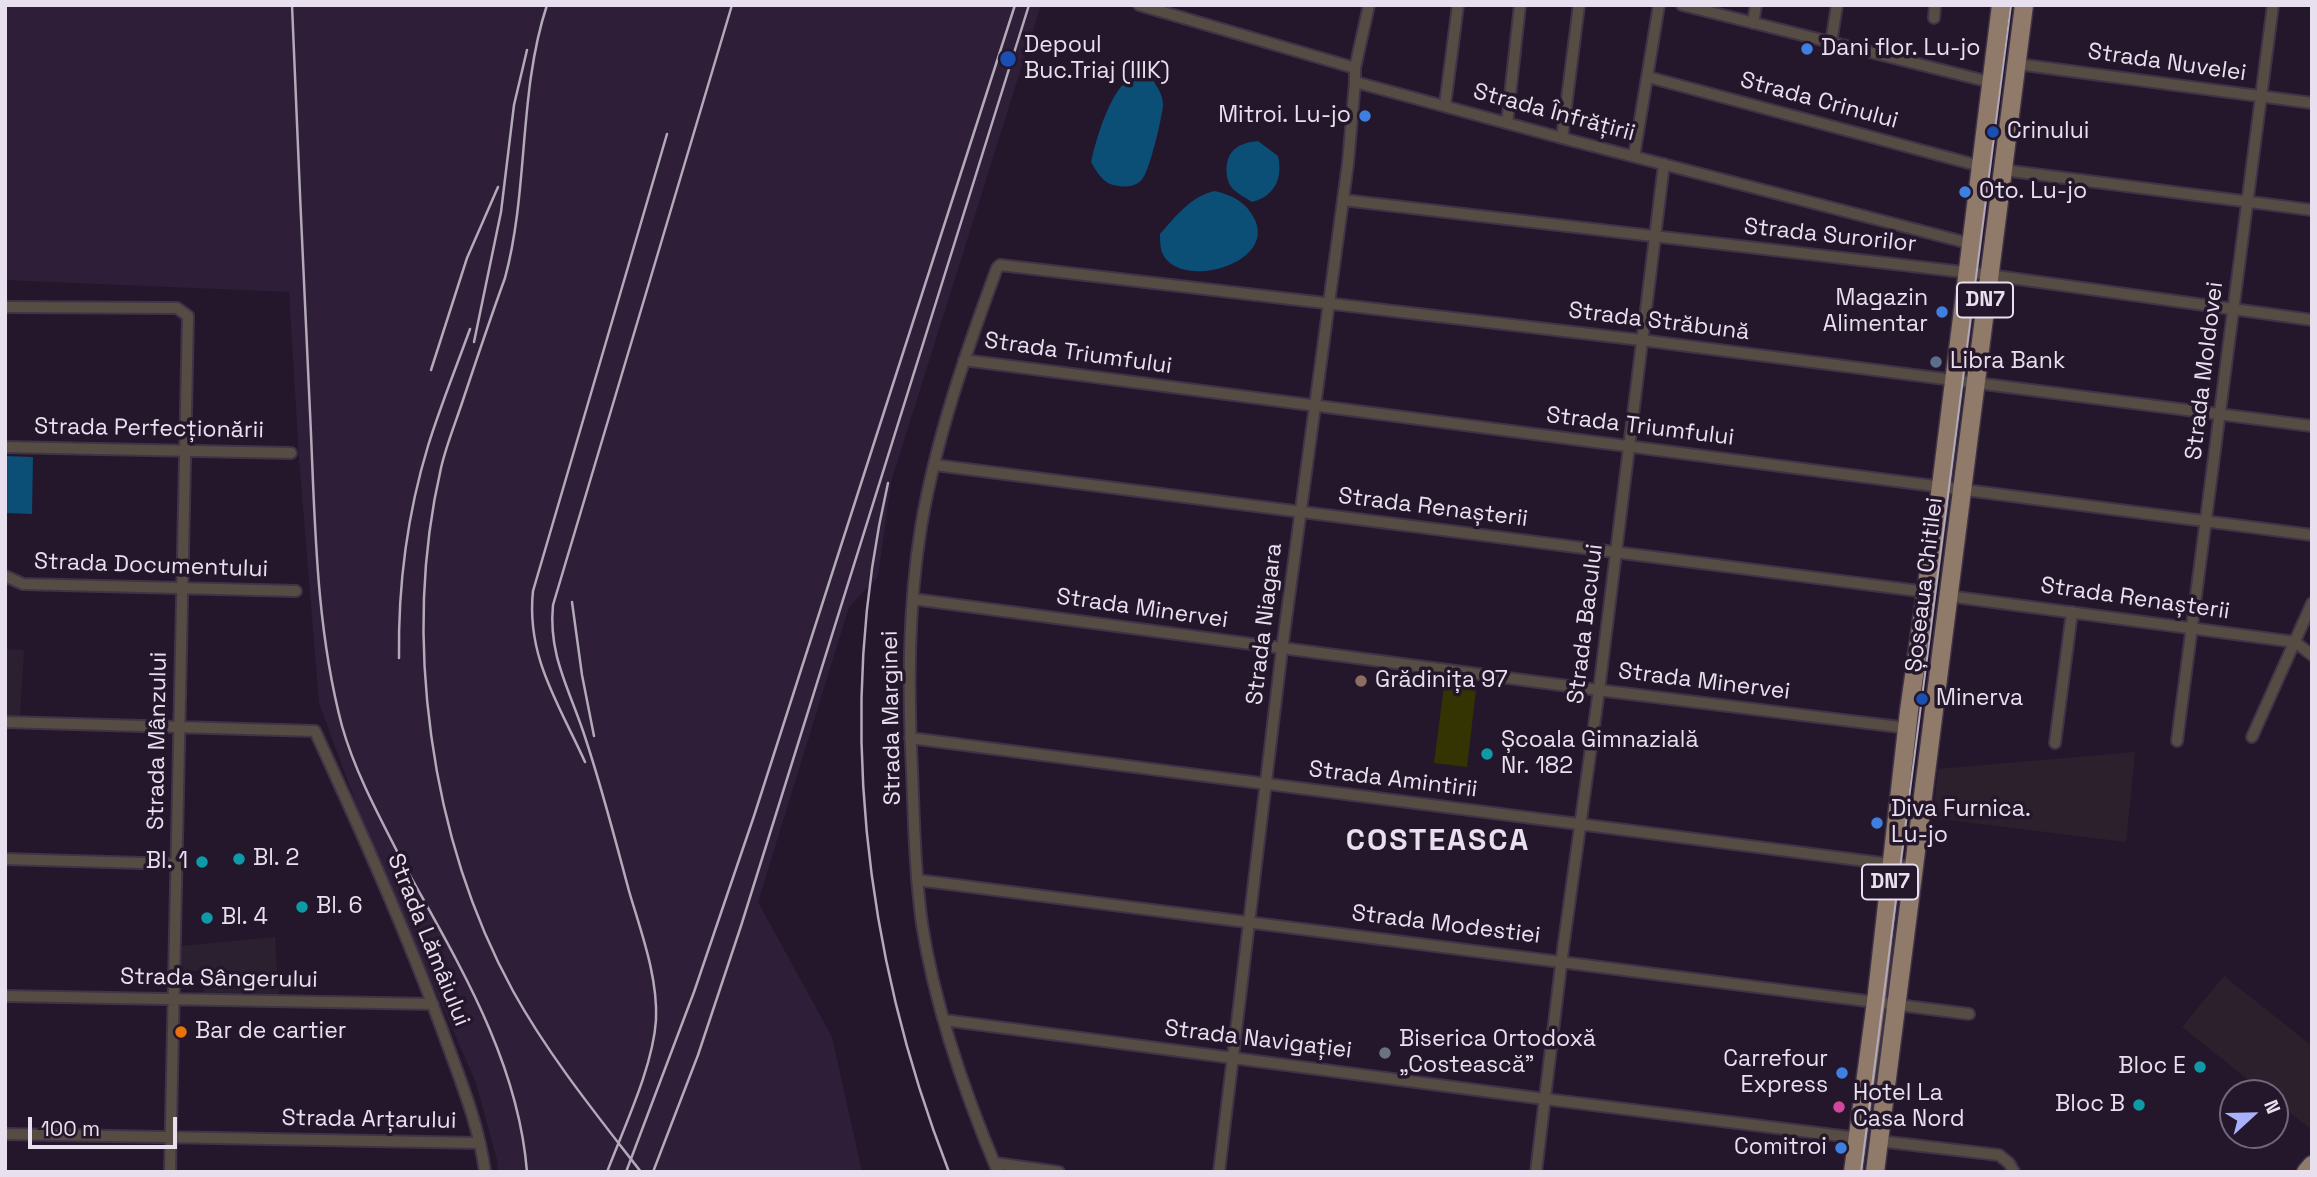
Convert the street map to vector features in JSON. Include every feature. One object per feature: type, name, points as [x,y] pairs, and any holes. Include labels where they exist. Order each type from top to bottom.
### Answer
[{"type":"main road","name":"Șoseaua Chitilei","points":[[1875,1172],[1961,488],[1969,273],[2001,5]]},
{"type":"main road","name":"Șoseaua Chitilei","points":[[1853,1172],[1941,486],[1989,275],[2024,5]]},
{"type":"main road","points":[[2306,1172],[2312,1165]]},
{"type":"street","points":[[1355,82],[1355,68],[1369,5]]},
{"type":"street","points":[[1445,105],[1458,5]]},
{"type":"street","points":[[1507,123],[1520,5]]},
{"type":"street","points":[[1562,138],[1579,5]]},
{"type":"street","points":[[1634,156],[1659,5]]},
{"type":"street","points":[[1682,5],[1990,82]]},
{"type":"street","points":[[1753,23],[1756,5]]},
{"type":"street","points":[[1831,43],[1837,5]]},
{"type":"street","points":[[1934,18],[1935,5]]},
{"type":"street","name":"Strada Moldovei","points":[[2177,741],[2273,5]]},
{"type":"street","points":[[1139,6],[1355,68]]},
{"type":"street","name":"Strada Nuvelei","points":[[2017,64],[2312,103]]},
{"type":"street","name":"Strada Crinului","points":[[1648,77],[1980,166]]},
{"type":"street","name":"Strada Înfrățirii","points":[[1355,82],[1972,244]]},
{"type":"street","name":"Strada Niagara","points":[[1219,1172],[1282,649],[1343,200],[1355,82]]},
{"type":"street","name":"Strada Bacului","points":[[1536,1172],[1600,690],[1664,164]]},
{"type":"street","points":[[2003,170],[2312,210]]},
{"type":"street","name":"Strada Surorilor","points":[[1343,200],[1989,275],[2312,320]]},
{"type":"street","name":"Strada Străbună","points":[[1000,265],[1641,340],[2312,426]]},
{"type":"street","name":"Strada Marginei","points":[[997,1168],[976,1116],[944,1020],[923,926],[917,880],[908,666],[921,527],[935,465],[964,360],[1000,265]]},
{"type":"street","name":"Strada Mânzului","points":[[5,307],[177,308],[185,312],[188,321],[170,1172]]},
{"type":"street","name":"Strada Triumfului","points":[[964,360],[2312,535]]},
{"type":"street","name":"Strada Perfecționării","points":[[5,447],[291,453]]},
{"type":"street","name":"Strada Renașterii","points":[[935,465],[1927,592]]},
{"type":"street","name":"Strada Documentului","points":[[5,576],[23,584],[296,591]]},
{"type":"street","name":"Strada Renașterii","points":[[1948,596],[2295,642],[2312,655]]},
{"type":"street","name":"Strada Minervei","points":[[913,599],[1282,649],[1908,728]]},
{"type":"street","points":[[2252,737],[2312,603]]},
{"type":"street","points":[[2055,743],[2072,612]]},
{"type":"street","points":[[5,722],[178,728]]},
{"type":"street","name":"Strada Lămâiului","points":[[178,728],[315,731],[368,846],[433,1004],[480,1143],[485,1172]]},
{"type":"street","name":"Strada Amintirii","points":[[910,738],[1913,867]]},
{"type":"street","points":[[5,859],[177,864]]},
{"type":"street","name":"Strada Modestiei","points":[[917,880],[1969,1014]]},
{"type":"street","name":"Strada Sângerului","points":[[5,996],[433,1004]]},
{"type":"street","name":"Strada Navigației","points":[[944,1020],[1858,1138]]},
{"type":"street","name":"Strada Arțarului","points":[[5,1134],[480,1143]]},
{"type":"street","points":[[1879,1141],[1999,1155],[2009,1163],[2014,1172]]},
{"type":"street","points":[[997,1168],[1059,1172]]},
{"type":"shaded area","points":[[5,5],[1041,5],[891,482],[878,577],[849,607],[758,902],[832,1037],[862,1172],[498,1172],[476,1083],[368,836],[319,703],[299,458],[289,292],[5,280]]},
{"type":"shaded area","points":[[5,649],[24,650],[20,718],[5,718]]},
{"type":"shaded area","points":[[1444,686],[1476,690],[1467,767],[1434,763]]},
{"type":"shaded area","points":[[2135,752],[2126,842],[1933,818],[1938,769]]},
{"type":"shaded area","points":[[275,937],[279,996],[204,996],[202,971],[179,971],[180,946]]},
{"type":"shaded area","points":[[2224,976],[2312,1046],[2312,1130],[2289,1112],[2289,1079],[2247,1079],[2182,1027]]},
{"type":"water","points":[[1132,76],[1150,76],[1160,93],[1163,105],[1146,173],[1140,182],[1122,187],[1105,181],[1091,162],[1111,103]]},
{"type":"water","points":[[1258,141],[1278,156],[1279,172],[1272,191],[1252,202],[1230,185],[1227,166],[1234,149]]},
{"type":"water","points":[[1215,191],[1238,200],[1251,212],[1258,234],[1253,247],[1242,258],[1227,266],[1193,271],[1177,267],[1164,256],[1160,234],[1191,202]]},
{"type":"water","points":[[5,456],[33,457],[32,514],[5,513]]},
{"type":"tram line","points":[[1861,1172],[2011,5]]},
{"type":"railway","points":[[292,5],[315,530],[321,609],[333,687],[347,743],[368,794],[481,1009],[511,1088],[527,1172]]},
{"type":"railway","points":[[547,5],[538,38],[527,107],[513,244],[505,278],[441,468],[429,533],[424,600],[425,668],[431,736],[443,803],[461,869],[484,932],[513,991],[542,1039],[641,1172]]},
{"type":"railway","points":[[607,1172],[637,1097],[649,1057],[654,1038],[656,1004],[648,955],[603,794],[557,657],[552,623],[553,605],[732,5]]},
{"type":"railway","points":[[626,1172],[694,992],[754,816],[1015,5]]},
{"type":"railway","points":[[653,1172],[698,1055],[741,926],[1029,5]]},
{"type":"railway","points":[[474,342],[501,212],[514,105],[527,50]]},
{"type":"railway","points":[[585,762],[555,700],[540,659],[532,615],[533,591],[667,134]]},
{"type":"railway","points":[[431,370],[467,258],[498,187]]},
{"type":"railway","points":[[399,658],[402,577],[414,498],[433,431],[470,329]]},
{"type":"railway","points":[[888,483],[872,569],[863,657],[862,744],[867,832],[878,919],[896,1005],[920,1089],[949,1172]]},
{"type":"railway","points":[[572,602],[594,736]]},
{"type":"place","name":"Dani flor. Lu-jo","points":[[1807,49]]},
{"type":"place","name":"Depoul Buc.Triaj (IIIK)","points":[[1008,59]]},
{"type":"place","name":"Mitroi. Lu-jo","points":[[1365,116]]},
{"type":"place","name":"Crinului","points":[[1993,132]]},
{"type":"place","name":"Oto. Lu-jo","points":[[1965,192]]},
{"type":"place","name":"Magazin Alimentar","points":[[1942,312]]},
{"type":"place","name":"Libra Bank","points":[[1936,362]]},
{"type":"place","name":"Grădinița 97","points":[[1361,681]]},
{"type":"place","name":"Minerva","points":[[1922,699]]},
{"type":"place","name":"Școala Gimnazială Nr. 182","points":[[1487,754]]},
{"type":"place","name":"Diva Furnica. Lu-jo","points":[[1877,823]]},
{"type":"place","name":"Bl. 2","points":[[239,859]]},
{"type":"place","name":"Bl. 1","points":[[202,862]]},
{"type":"place","name":"Bl. 6","points":[[302,907]]},
{"type":"place","name":"Bl. 4","points":[[207,918]]},
{"type":"place","name":"Bar de cartier","points":[[181,1032]]},
{"type":"place","name":"Biserica Ortodoxă „Costească”","points":[[1385,1053]]},
{"type":"place","name":"Bloc E","points":[[2200,1067]]},
{"type":"place","name":"Carrefour Express","points":[[1842,1073]]},
{"type":"place","name":"Bloc B","points":[[2139,1105]]},
{"type":"place","name":"Hotel La Casa Nord","points":[[1839,1107]]},
{"type":"place","name":"Comitroi","points":[[1841,1148]]},
{"type":"district","name":"COSTEASCA","points":[[1438,842]]}]
